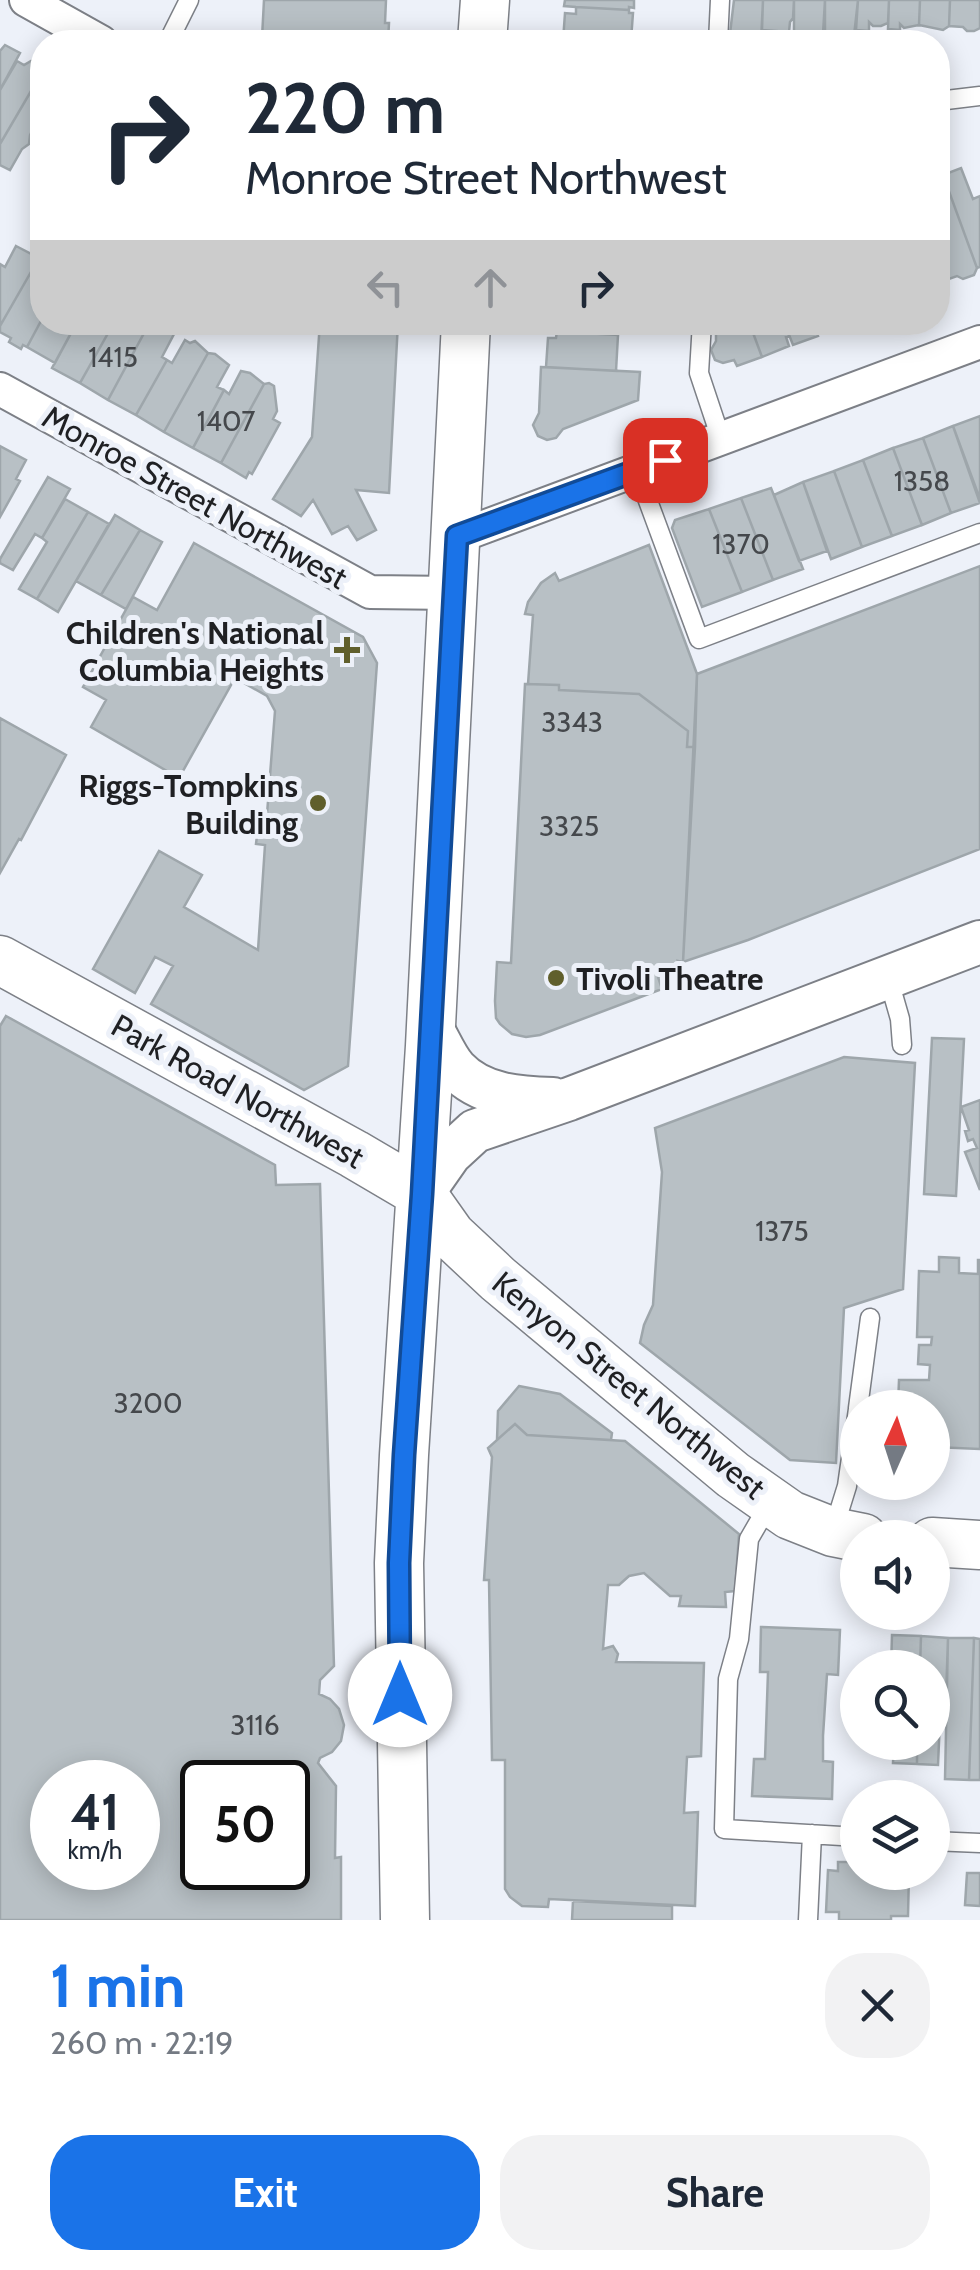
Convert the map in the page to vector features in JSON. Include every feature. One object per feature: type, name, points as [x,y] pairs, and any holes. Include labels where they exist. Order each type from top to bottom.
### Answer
[{"type":"main road","points":[[483,30],[484,0]]},
{"type":"main road","points":[[405,1920],[399,1563],[422,1194],[465,335]]},
{"type":"main road","name":"Park Road Northwest","points":[[0,960],[422,1194]]},
{"type":"main road","name":"Kenyon Street Northwest","points":[[422,1194],[451,1235],[498,1280],[733,1475],[790,1515],[840,1531]]},
{"type":"main road","points":[[950,1543],[980,1545]]},
{"type":"street","points":[[26,0],[80,30]]},
{"type":"street","points":[[457,536],[980,342]]},
{"type":"street","name":"Monroe Street Northwest","points":[[0,390],[370,592],[454,593]]},
{"type":"street","points":[[422,1194],[450,1154],[475,1132],[569,1100],[980,942]]},
{"type":"street","points":[[431,1027],[456,1069],[485,1089],[505,1096],[569,1100]]},
{"type":"lane","points":[[174,30],[190,0]]},
{"type":"lane","points":[[719,30],[720,0]]},
{"type":"lane","points":[[950,99],[980,96]]},
{"type":"lane","points":[[701,335],[699,372],[721,439]]},
{"type":"lane","points":[[637,470],[700,640],[980,533]]},
{"type":"lane","points":[[888,977],[900,1019],[902,1045]]},
{"type":"lane","points":[[860,1390],[870,1318]]},
{"type":"lane","points":[[771,1501],[749,1539],[739,1639],[728,1679],[724,1829],[840,1836]]},
{"type":"lane","points":[[808,1920],[812,1834]]},
{"type":"lane","points":[[950,1842],[980,1844]]},
{"type":"building","points":[[264,0],[386,0],[385,23],[389,23],[389,30],[262,30]]},
{"type":"building","points":[[565,0],[634,0],[634,8],[564,6]]},
{"type":"building","points":[[734,0],[763,0],[762,30],[730,30]]},
{"type":"building","points":[[763,0],[794,0],[789,30],[762,30]]},
{"type":"building","points":[[794,0],[825,0],[823,30],[794,30]]},
{"type":"building","points":[[825,0],[858,0],[855,30],[825,30]]},
{"type":"building","points":[[858,0],[889,0],[888,23],[873,26],[869,22],[869,30],[856,30]]},
{"type":"building","points":[[889,0],[920,0],[919,25],[904,28],[900,24],[900,30],[888,29]]},
{"type":"building","points":[[920,0],[950,0],[949,26],[943,30],[919,25]]},
{"type":"building","points":[[950,0],[980,0],[980,28],[967,31],[949,26]]},
{"type":"building","points":[[576,7],[629,10],[633,13],[632,30],[564,30],[565,13],[576,14]]},
{"type":"building","points":[[5,45],[20,53],[0,90],[0,51]]},
{"type":"building","points":[[17,61],[24,65],[30,62],[30,93],[0,144],[0,90]]},
{"type":"building","points":[[30,93],[29,144],[10,170],[0,165],[0,144]]},
{"type":"building","points":[[961,168],[973,199],[980,196],[977,268],[950,194],[950,172]]},
{"type":"building","points":[[950,194],[977,268],[974,275],[963,279],[950,279]]},
{"type":"building","points":[[16,246],[30,253],[30,274],[0,326],[0,264],[5,267]]},
{"type":"building","points":[[30,274],[30,335],[33,335],[27,347],[23,345],[21,349],[9,342],[11,338],[0,332]]},
{"type":"building","points":[[33,335],[70,335],[55,363],[27,347]]},
{"type":"building","points":[[70,335],[107,335],[80,383],[52,368]]},
{"type":"building","points":[[107,335],[143,335],[108,400],[80,383]]},
{"type":"building","points":[[143,335],[173,335],[162,357],[167,360],[136,415],[108,400]]},
{"type":"building","points":[[319,335],[397,335],[389,493],[356,490],[376,530],[357,540],[348,526],[332,534],[313,500],[301,516],[273,499],[312,437]]},
{"type":"building","points":[[618,335],[616,371],[546,367],[548,338]]},
{"type":"building","points":[[716,335],[754,335],[762,357],[737,366],[734,360],[723,363],[715,360],[711,350]]},
{"type":"building","points":[[754,335],[789,335],[789,346],[762,357]]},
{"type":"building","points":[[789,335],[818,335],[818,336],[793,345]]},
{"type":"building","points":[[185,340],[195,341],[208,353],[164,432],[136,415],[167,360],[172,363]]},
{"type":"building","points":[[208,353],[229,365],[217,387],[224,390],[193,448],[164,432]]},
{"type":"building","points":[[541,367],[640,372],[638,400],[563,429],[556,438],[547,440],[538,436],[533,425],[539,413]]},
{"type":"building","points":[[241,371],[264,384],[221,463],[193,448],[224,390],[229,394]]},
{"type":"building","points":[[264,384],[274,386],[277,411],[273,419],[280,423],[252,474],[249,472],[246,478],[221,463]]},
{"type":"building","points":[[980,416],[980,499],[953,426]]},
{"type":"building","points":[[953,426],[980,503],[951,513],[923,438]]},
{"type":"building","points":[[923,438],[951,513],[922,525],[893,448]]},
{"type":"building","points":[[0,446],[26,460],[16,479],[20,481],[0,517]]},
{"type":"building","points":[[893,448],[922,525],[892,536],[863,460]]},
{"type":"building","points":[[863,460],[892,536],[862,547],[834,471]]},
{"type":"building","points":[[834,471],[862,547],[831,559],[803,482]]},
{"type":"building","points":[[48,477],[70,489],[42,538],[35,534],[13,570],[0,563],[0,559]]},
{"type":"building","points":[[803,482],[827,551],[799,561],[774,495]]},
{"type":"building","points":[[771,488],[803,569],[773,580],[741,498]]},
{"type":"building","points":[[741,498],[773,580],[742,592],[709,509]]},
{"type":"building","points":[[65,499],[88,512],[37,599],[19,589],[47,542],[42,538]]},
{"type":"building","points":[[709,509],[742,592],[702,607],[672,528],[675,520]]},
{"type":"building","points":[[88,512],[109,524],[58,612],[37,599]]},
{"type":"building","points":[[115,515],[140,530],[101,595],[76,581]]},
{"type":"building","points":[[140,530],[162,542],[126,609],[101,595]]},
{"type":"building","name":"Riggs-Tompkins Building","points":[[194,543],[363,637],[377,663],[348,1066],[304,1090],[151,1004],[173,966],[155,957],[135,993],[93,969],[159,851],[202,875],[184,907],[258,950],[265,845],[256,844],[258,827],[266,827],[275,711],[267,696],[235,678],[179,778],[91,727],[106,700],[83,687],[133,597],[157,610]]},
{"type":"building","points":[[649,545],[697,674],[695,747],[687,747],[688,731],[639,694],[559,690],[559,685],[528,684],[533,615],[525,614],[541,583],[555,573],[559,581]]},
{"type":"building","points":[[980,566],[980,849],[683,962],[697,674]]},
{"type":"building","points":[[525,684],[559,685],[559,690],[639,694],[688,731],[687,747],[695,747],[683,962],[678,961],[681,968],[658,977],[662,989],[526,1037],[512,1034],[500,1024],[495,1001],[497,962],[511,963]]},
{"type":"building","points":[[0,718],[66,755],[0,873]]},
{"type":"building","points":[[6,1016],[275,1165],[276,1185],[320,1184],[334,1666],[320,1680],[319,1694],[339,1709],[344,1725],[341,1741],[318,1763],[336,1786],[335,1858],[341,1857],[341,1920],[0,1920],[0,1026]]},
{"type":"building","points":[[932,1038],[964,1039],[956,1196],[924,1194]]},
{"type":"building","points":[[844,1057],[915,1063],[903,1289],[844,1308],[836,1463],[790,1460],[640,1343],[653,1305],[662,1172],[655,1128]]},
{"type":"building","points":[[980,1100],[980,1190],[965,1152],[977,1148],[973,1139],[968,1141],[965,1131],[969,1130],[961,1107]]},
{"type":"building","points":[[939,1257],[959,1258],[959,1273],[978,1274],[980,1260],[980,1449],[950,1448],[950,1390],[899,1390],[899,1380],[929,1380],[930,1365],[918,1364],[919,1345],[931,1345],[932,1337],[917,1337],[919,1271],[939,1272]]},
{"type":"building","points":[[519,1386],[560,1394],[612,1433],[611,1440],[527,1435],[515,1424],[497,1440],[498,1411]]},
{"type":"building","points":[[515,1424],[527,1435],[625,1441],[739,1534],[735,1591],[725,1592],[726,1607],[679,1606],[681,1596],[670,1596],[644,1573],[629,1576],[619,1585],[608,1585],[603,1649],[613,1646],[618,1654],[616,1662],[704,1663],[701,1756],[687,1757],[684,1813],[698,1812],[695,1906],[549,1899],[548,1907],[522,1906],[505,1889],[505,1760],[492,1760],[489,1580],[484,1580],[492,1457],[488,1448]]},
{"type":"building","points":[[761,1627],[840,1630],[838,1675],[827,1674],[823,1736],[823,1761],[833,1762],[832,1799],[752,1796],[754,1759],[765,1759],[768,1672],[760,1672]]},
{"type":"building","points":[[892,1635],[921,1636],[921,1650],[892,1650]]},
{"type":"building","points":[[921,1636],[948,1638],[948,1650],[921,1650]]},
{"type":"building","points":[[948,1638],[974,1638],[969,1780],[945,1779],[945,1760],[950,1760]]},
{"type":"building","points":[[974,1638],[980,1639],[980,1780],[969,1780]]},
{"type":"building","points":[[893,1760],[917,1760],[917,1764]]},
{"type":"building","points":[[917,1760],[938,1760],[938,1765],[917,1764]]},
{"type":"building","points":[[840,1862],[840,1890],[909,1890],[908,1916],[891,1916],[891,1920],[839,1920],[839,1912],[826,1912],[828,1870],[838,1871]]},
{"type":"building","points":[[967,1873],[980,1873],[980,1906],[965,1905]]},
{"type":"building","points":[[573,1901],[672,1906],[672,1920],[572,1920]]},
{"type":"place","name":"Children's National Columbia Heights","points":[[347,650]]},
{"type":"place","name":"Riggs-Tompkins Building","points":[[318,803]]},
{"type":"place","name":"Tivoli Theatre","points":[[556,978]]},
{"type":"route","points":[[400,1695],[399,1563],[404,1455],[457,536],[665,460]]}]
